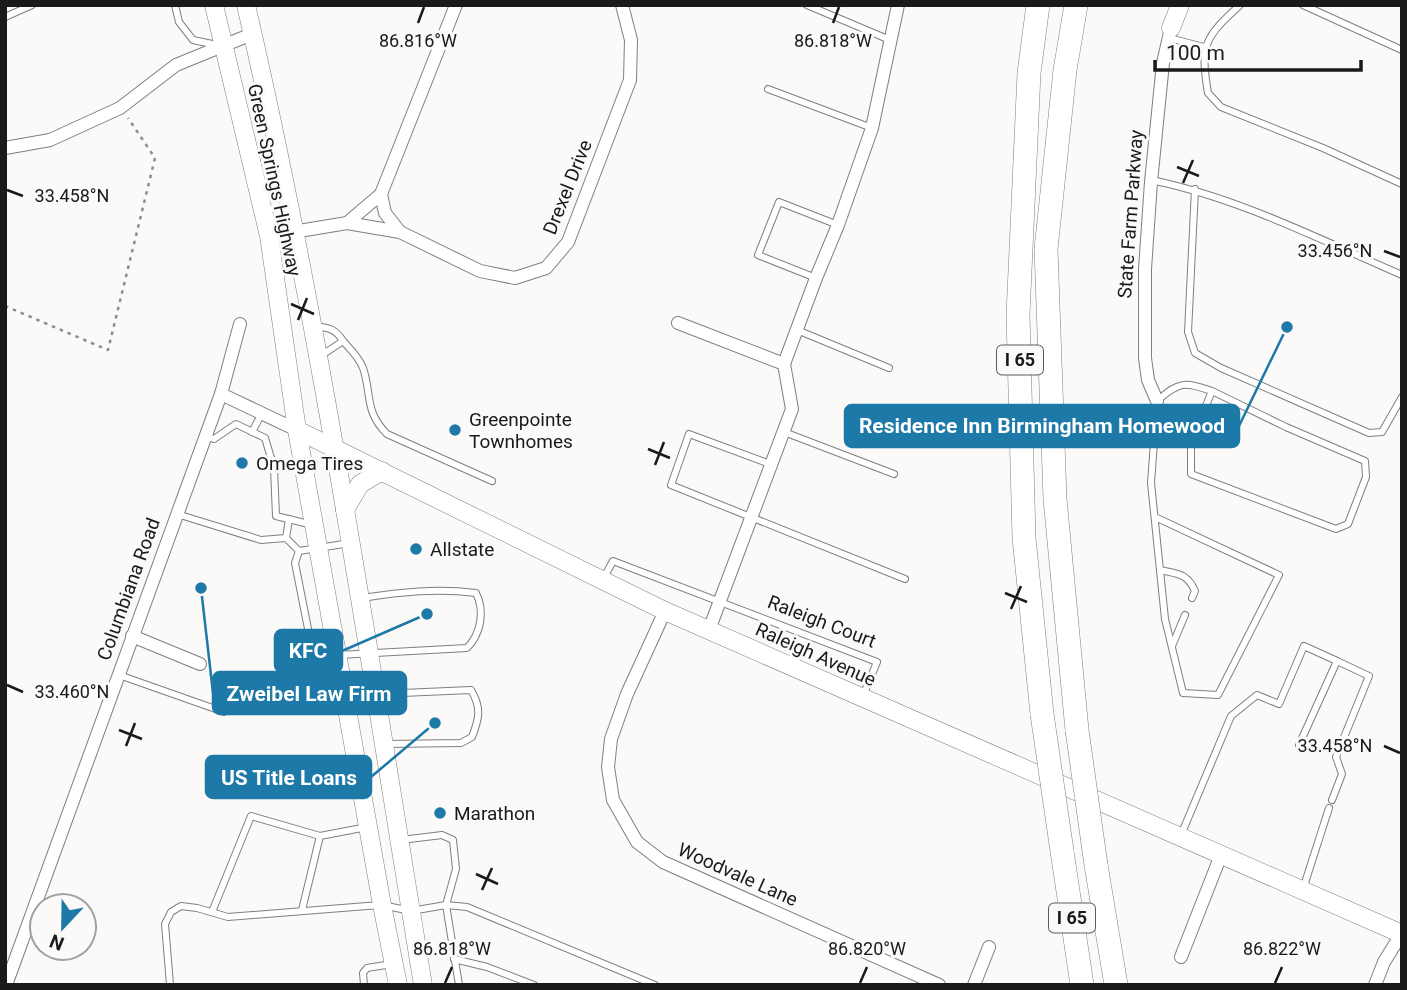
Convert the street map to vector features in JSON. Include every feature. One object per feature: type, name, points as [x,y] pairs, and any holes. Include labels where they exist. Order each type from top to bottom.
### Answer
[{"type":"highway","name":"I 65","points":[[1038,5],[1028,73],[1018,315],[1024,538],[1042,714],[1082,985]]},
{"type":"highway","name":"I 65","points":[[1076,5],[1065,70],[1046,248],[1055,499],[1077,730],[1115,985]]},
{"type":"main road","name":"Green Springs Highway","points":[[214,5],[269,236],[297,430],[398,985]]},
{"type":"main road","name":"Green Springs Highway","points":[[246,5],[294,231],[351,543],[423,985]]},
{"type":"main road","name":"State Farm Parkway","points":[[1170,33],[1171,5]]},
{"type":"main road","name":"State Farm Parkway","points":[[1170,33],[1181,5]]},
{"type":"main road","name":"Raleigh Avenue","points":[[297,430],[665,611],[1401,933]]},
{"type":"main road","points":[[345,510],[360,484],[382,471]]},
{"type":"street","points":[[269,236],[347,223],[382,194],[456,5]]},
{"type":"street","name":"Drexel Drive","points":[[347,223],[400,232],[480,271],[497,275],[515,278],[546,268],[568,242],[629,80],[631,40],[622,5]]},
{"type":"street","points":[[709,630],[792,409],[784,364],[838,226],[872,128],[898,5]]},
{"type":"street","name":"State Farm Parkway","points":[[1157,401],[1148,380],[1145,358],[1145,269],[1163,63],[1170,33]]},
{"type":"street","points":[[5,148],[50,140],[120,108],[176,65],[252,34]]},
{"type":"street","name":"Drexel Drive","points":[[382,194],[385,213],[400,232]]},
{"type":"street","points":[[678,323],[784,364]]},
{"type":"street","name":"Columbiana Road","points":[[6,985],[221,394],[240,324]]},
{"type":"street","name":"Raleigh Avenue","points":[[221,394],[297,430]]},
{"type":"street","name":"Woodvale Lane","points":[[665,611],[626,694],[611,739],[608,767],[613,800],[637,842],[663,862],[939,985]]},
{"type":"street","points":[[132,636],[200,664]]},
{"type":"street","points":[[1181,957],[1222,855]]},
{"type":"street","points":[[1375,985],[1384,962],[1401,933]]},
{"type":"street","points":[[974,985],[989,947]]},
{"type":"lane","points":[[5,17],[32,5]]},
{"type":"lane","points":[[175,5],[179,22],[193,40],[223,46]]},
{"type":"lane","points":[[807,5],[890,40]]},
{"type":"lane","points":[[1240,5],[1204,47],[1208,93],[1221,107],[1323,148],[1402,184]]},
{"type":"lane","points":[[1303,5],[1402,50]]},
{"type":"lane","points":[[1170,33],[1204,47]]},
{"type":"lane","points":[[768,89],[872,128]]},
{"type":"lane","points":[[1151,180],[1195,189],[1240,204],[1402,275]]},
{"type":"lane","points":[[1195,189],[1188,332],[1195,353],[1221,368],[1369,433],[1381,432],[1402,397]]},
{"type":"lane","points":[[816,278],[758,255],[779,202],[838,226]]},
{"type":"lane","points":[[311,326],[338,332],[359,359],[364,369],[370,409],[377,424],[387,433],[492,481]]},
{"type":"lane","points":[[797,330],[889,368]]},
{"type":"lane","points":[[317,357],[343,341]]},
{"type":"lane","points":[[1155,517],[1279,575],[1218,695],[1183,693],[1165,619],[1151,483],[1157,401],[1175,386],[1190,384],[1212,391],[1365,461],[1366,477],[1348,524],[1336,529],[1191,474],[1191,443],[1212,391]]},
{"type":"lane","points":[[253,432],[262,413]]},
{"type":"lane","points":[[205,436],[214,439],[236,424],[265,438],[274,468],[276,516],[315,526]]},
{"type":"lane","points":[[784,432],[894,474]]},
{"type":"lane","points":[[770,464],[689,435],[671,485],[905,579]]},
{"type":"lane","points":[[274,468],[304,467]]},
{"type":"lane","points":[[177,514],[261,540],[286,538],[299,551]]},
{"type":"lane","points":[[286,538],[289,519]]},
{"type":"lane","points":[[299,551],[351,543]]},
{"type":"lane","points":[[299,551],[295,563],[314,659],[338,655],[467,648],[476,639],[483,606],[476,593],[450,590],[409,591],[360,598]]},
{"type":"lane","name":"Raleigh Court","points":[[603,580],[613,561],[877,662],[862,697]]},
{"type":"lane","points":[[1160,570],[1179,574],[1190,580],[1195,591],[1192,598]]},
{"type":"lane","points":[[1172,646],[1185,615]]},
{"type":"lane","points":[[1181,837],[1231,716],[1257,695],[1279,704],[1304,646],[1369,676],[1336,757],[1342,774],[1332,800]]},
{"type":"lane","points":[[1299,745],[1337,661]]},
{"type":"lane","points":[[118,674],[224,712]]},
{"type":"lane","points":[[375,694],[471,690],[479,703],[479,719],[472,737],[461,743],[383,744]]},
{"type":"lane","points":[[1302,890],[1329,808]]},
{"type":"lane","points":[[212,912],[251,816],[320,836],[369,826]]},
{"type":"lane","points":[[399,840],[442,835],[453,840],[456,869],[446,905],[459,985]]},
{"type":"lane","points":[[302,910],[320,836]]},
{"type":"lane","points":[[170,985],[165,924],[171,912],[181,906],[228,917],[382,905],[411,911],[446,905],[467,907],[655,985]]},
{"type":"lane","points":[[454,959],[486,967],[534,985]]},
{"type":"lane","points":[[364,985],[363,973],[367,968],[395,964]]},
{"type":"path","points":[[5,306],[108,350],[155,158],[120,108]]},
{"type":"place","name":"Residence Inn Birmingham Homewood","points":[[1287,327]]},
{"type":"place","name":"Greenpointe Townhomes","points":[[455,430]]},
{"type":"place","name":"Omega Tires","points":[[242,463]]},
{"type":"place","name":"Allstate","points":[[416,549]]},
{"type":"place","name":"Zweibel Law Firm","points":[[201,588]]},
{"type":"place","name":"KFC","points":[[427,614]]},
{"type":"place","name":"US Title Loans","points":[[435,723]]},
{"type":"place","name":"Marathon","points":[[440,813]]}]
